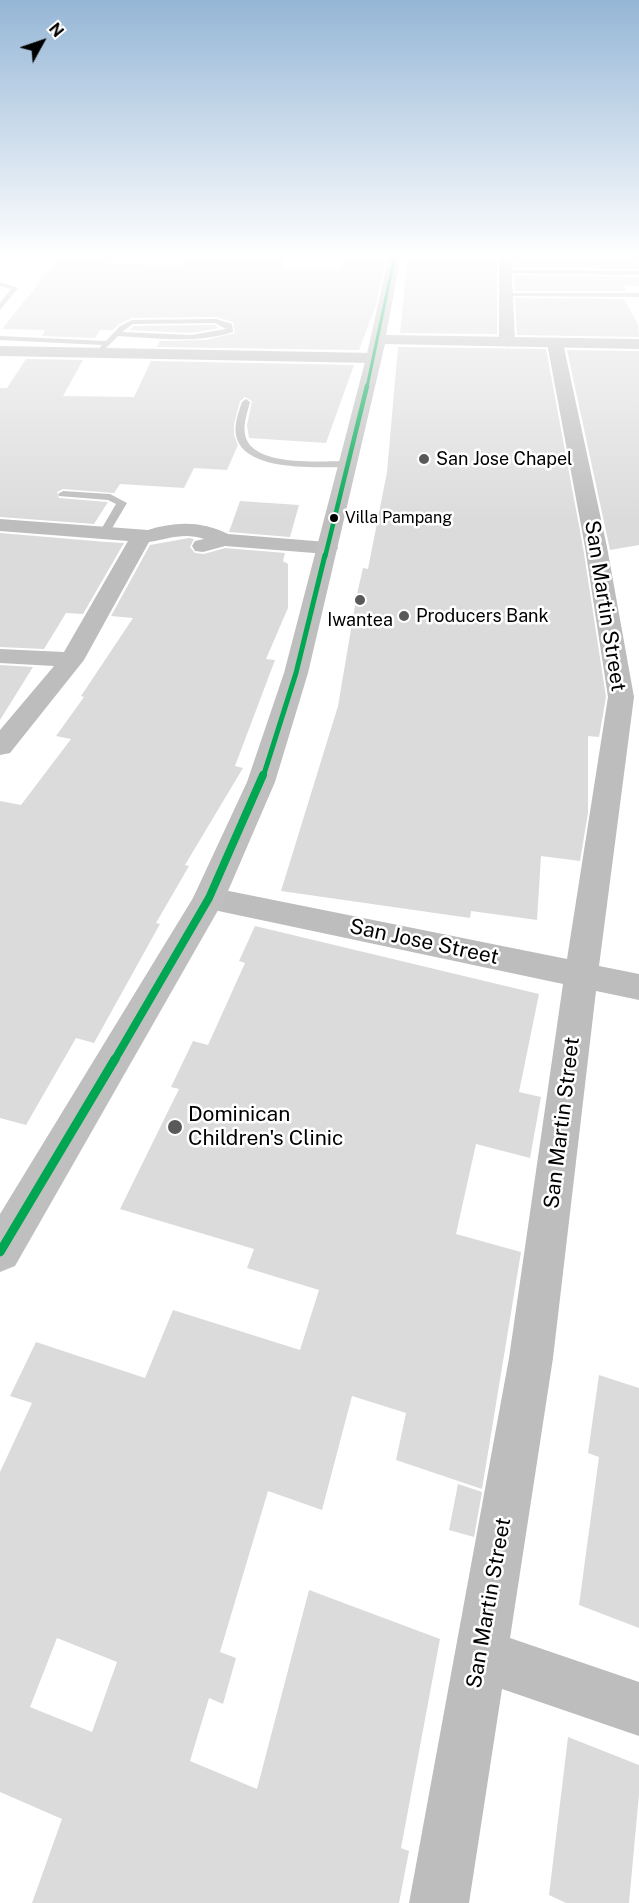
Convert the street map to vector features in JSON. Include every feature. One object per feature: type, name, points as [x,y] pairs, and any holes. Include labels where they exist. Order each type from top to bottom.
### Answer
[{"type":"main road","points":[[0,1252],[126,1045],[209,898],[261,782],[296,673],[377,344]]},
{"type":"main road","points":[[376,348],[468,344]]},
{"type":"main road","points":[[623,344],[639,344]]},
{"type":"street","name":"San Martin Street","points":[[439,1903],[531,1358],[581,974],[621,697],[596,548],[555,344]]},
{"type":"street","points":[[0,351],[104,348],[376,348]]},
{"type":"street","points":[[0,525],[146,536],[159,544],[177,546],[204,546],[224,540],[327,548]]},
{"type":"street","points":[[0,747],[72,660],[146,536]]},
{"type":"street","points":[[0,656],[72,660]]},
{"type":"street","name":"San Jose Street","points":[[209,898],[639,987]]},
{"type":"street","points":[[480,1655],[639,1709]]},
{"type":"lane","points":[[56,344],[104,348],[108,344]]},
{"type":"lane","points":[[246,402],[240,432],[248,449],[263,459],[280,462],[346,464]]},
{"type":"lane","points":[[63,494],[110,498],[122,503],[104,533]]},
{"type":"building","points":[[159,344],[361,344],[359,350],[157,347]]},
{"type":"building","points":[[398,347],[546,349],[583,547],[606,697],[599,737],[588,736],[588,813],[580,861],[541,856],[537,920],[471,911],[470,918],[281,891],[338,706],[357,594],[363,568],[368,569],[387,472]]},
{"type":"building","points":[[567,350],[639,351],[639,545],[610,550]]},
{"type":"building","points":[[26,359],[83,360],[63,396],[134,397],[151,361],[354,365],[326,443],[249,438],[247,425],[252,401],[245,397],[240,401],[234,424],[234,435],[238,445],[227,470],[194,468],[184,488],[120,484],[114,493],[63,489],[57,492],[59,498],[108,502],[94,524],[0,517],[0,388],[7,388]]},
{"type":"building","points":[[240,501],[299,505],[290,537],[229,532]]},
{"type":"building","points":[[0,533],[124,543],[83,614],[66,613],[44,649],[0,647]]},
{"type":"building","points":[[194,539],[190,547],[195,553],[204,554],[225,548],[285,553],[283,561],[288,564],[288,608],[266,659],[275,660],[235,766],[243,768],[185,865],[189,866],[156,923],[160,924],[94,1043],[76,1038],[26,1125],[0,1118],[0,801],[21,805],[71,739],[56,736],[84,697],[81,696],[133,618],[111,616],[150,545]]},
{"type":"building","points":[[0,665],[33,667],[0,720]]},
{"type":"building","points":[[255,926],[539,994],[519,1092],[541,1097],[530,1158],[476,1144],[456,1234],[521,1252],[482,1489],[396,1460],[406,1413],[352,1396],[322,1510],[268,1491],[220,1652],[236,1658],[223,1704],[209,1698],[190,1761],[257,1789],[309,1590],[440,1639],[401,1848],[409,1851],[399,1903],[32,1903],[62,1819],[0,1792],[0,1472],[32,1403],[10,1396],[36,1342],[145,1378],[173,1310],[300,1350],[319,1290],[247,1268],[254,1249],[120,1209],[179,1089],[171,1087],[193,1041],[208,1045],[245,963],[239,961]],"holes":[[[57,1638],[117,1662],[92,1732],[30,1707]]]},
{"type":"building","points":[[599,1375],[639,1388],[639,1628],[579,1605],[599,1457],[588,1453]]},
{"type":"building","points":[[458,1484],[482,1492],[474,1537],[449,1530]]},
{"type":"building","points":[[568,1737],[639,1765],[639,1794],[629,1903],[566,1903],[549,1895]]},
{"type":"transit line","points":[[0,1252],[209,898],[261,782],[296,673],[377,344]]},
{"type":"place","name":"San Jose Chapel","points":[[424,459]]},
{"type":"place","name":"Villa Pampang","points":[[334,518]]},
{"type":"place","name":"Iwantea","points":[[360,600]]},
{"type":"place","name":"Producers Bank","points":[[404,616]]},
{"type":"place","name":"Dominican Children's Clinic","points":[[175,1127]]}]
